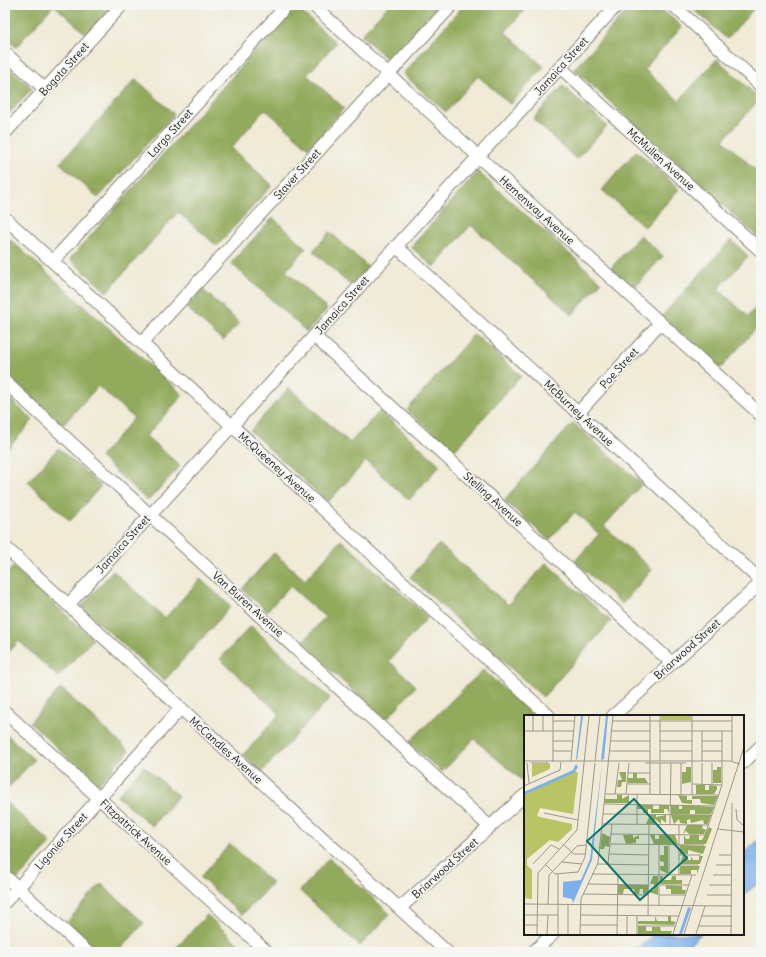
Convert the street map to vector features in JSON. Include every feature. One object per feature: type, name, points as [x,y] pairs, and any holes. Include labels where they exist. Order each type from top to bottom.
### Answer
[{"type":"street","name":"Bogota Street","points":[[5,133],[122,5]]},
{"type":"street","name":"Largo Street","points":[[52,261],[287,5]]},
{"type":"street","name":"Hemenway Avenue","points":[[313,5],[660,323],[759,410]]},
{"type":"street","name":"Staver Street","points":[[142,343],[452,5]]},
{"type":"street","name":"Jamaica Street","points":[[68,604],[617,5]]},
{"type":"street","points":[[673,5],[761,86]]},
{"type":"street","points":[[5,53],[45,89]]},
{"type":"street","name":"McMullen Avenue","points":[[560,67],[761,251]]},
{"type":"street","name":"McQueeney Avenue","points":[[5,218],[548,715]]},
{"type":"street","name":"McBurney Avenue","points":[[396,246],[761,582]]},
{"type":"street","name":"Poe Street","points":[[578,413],[660,323]]},
{"type":"street","name":"Stelling Avenue","points":[[314,336],[672,663]]},
{"type":"street","name":"Van Buren Avenue","points":[[5,382],[490,826]]},
{"type":"street","name":"McCandles Avenue","points":[[5,547],[447,952]]},
{"type":"street","name":"Briarwood Street","points":[[614,715],[761,582]]},
{"type":"street","name":"Ligonier Street","points":[[5,902],[181,708]]},
{"type":"street","name":"Fitzpatrick Avenue","points":[[5,712],[267,952]]},
{"type":"street","points":[[744,762],[761,746]]},
{"type":"street","name":"Briarwood Street","points":[[400,908],[524,796]]},
{"type":"street","points":[[5,876],[88,952]]},
{"type":"street","points":[[533,952],[552,935]]},
{"type":"green space","points":[[5,5],[54,5],[16,47],[5,37]]},
{"type":"green space","points":[[54,5],[115,5],[87,35]]},
{"type":"green space","points":[[389,5],[439,5],[388,60],[361,35]]},
{"type":"green space","points":[[464,5],[529,5],[505,32],[544,67],[510,104],[478,76],[446,112],[403,74]]},
{"type":"green space","points":[[632,5],[657,5],[682,27],[644,69],[679,101],[717,59],[760,99],[723,140],[761,175],[761,240],[574,69]]},
{"type":"green space","points":[[689,5],[755,5],[756,6],[727,39]]},
{"type":"green space","points":[[295,6],[336,43],[307,75],[344,108],[309,148],[265,109],[231,148],[272,185],[217,246],[178,212],[107,292],[70,259]]},
{"type":"green space","points":[[5,64],[32,88],[5,118]]},
{"type":"green space","points":[[136,79],[174,114],[98,198],[60,163]]},
{"type":"green space","points":[[563,86],[607,126],[576,159],[533,119]]},
{"type":"green space","points":[[636,151],[679,189],[645,227],[602,190]]},
{"type":"green space","points":[[478,172],[601,282],[572,315],[471,225],[434,267],[411,247]]},
{"type":"green space","points":[[273,218],[306,248],[286,271],[327,309],[307,332],[231,263]]},
{"type":"green space","points":[[330,232],[368,267],[351,286],[313,251]]},
{"type":"green space","points":[[5,235],[183,395],[146,436],[180,466],[148,501],[100,457],[134,418],[98,386],[62,426],[5,374]]},
{"type":"green space","points":[[640,235],[663,256],[633,289],[611,268]]},
{"type":"green space","points":[[731,240],[748,256],[718,289],[748,316],[761,302],[761,330],[757,327],[720,369],[662,316]]},
{"type":"green space","points":[[202,289],[239,323],[223,341],[186,307]]},
{"type":"green space","points":[[474,334],[521,376],[454,451],[407,410]]},
{"type":"green space","points":[[289,388],[350,443],[380,411],[440,465],[409,500],[366,461],[328,502],[250,431]]},
{"type":"green space","points":[[10,399],[33,420],[5,452],[5,404]]},
{"type":"green space","points":[[573,423],[642,484],[604,526],[652,570],[622,604],[575,561],[599,534],[575,512],[549,540],[504,500]]},
{"type":"green space","points":[[58,448],[101,486],[70,521],[28,482]]},
{"type":"green space","points":[[341,540],[428,617],[389,661],[416,686],[386,720],[301,644],[325,617],[290,586],[267,611],[242,589],[274,553],[305,580]]},
{"type":"green space","points":[[439,544],[508,605],[546,563],[611,621],[543,697],[410,577]]},
{"type":"green space","points":[[13,567],[93,639],[58,677],[19,641],[5,656],[5,576]]},
{"type":"green space","points":[[113,571],[165,618],[200,579],[231,606],[164,681],[81,607]]},
{"type":"green space","points":[[251,626],[330,698],[262,772],[243,755],[280,714],[220,659]]},
{"type":"green space","points":[[483,670],[533,715],[524,715],[524,782],[474,739],[442,772],[408,743]]},
{"type":"green space","points":[[61,688],[129,751],[97,785],[30,722]]},
{"type":"green space","points":[[5,733],[34,760],[5,791]]},
{"type":"green space","points":[[144,766],[178,796],[152,826],[117,796]]},
{"type":"green space","points":[[5,801],[51,843],[17,880],[5,868]]},
{"type":"green space","points":[[230,844],[272,883],[242,915],[200,877]]},
{"type":"green space","points":[[329,858],[390,914],[360,946],[300,891]]},
{"type":"green space","points":[[101,884],[144,923],[118,952],[100,952],[67,922]]},
{"type":"green space","points":[[207,915],[247,952],[172,952]]},
{"type":"water","points":[[761,838],[761,880],[744,895],[744,853]]},
{"type":"water","points":[[653,935],[700,935],[681,952],[634,952]]}]
